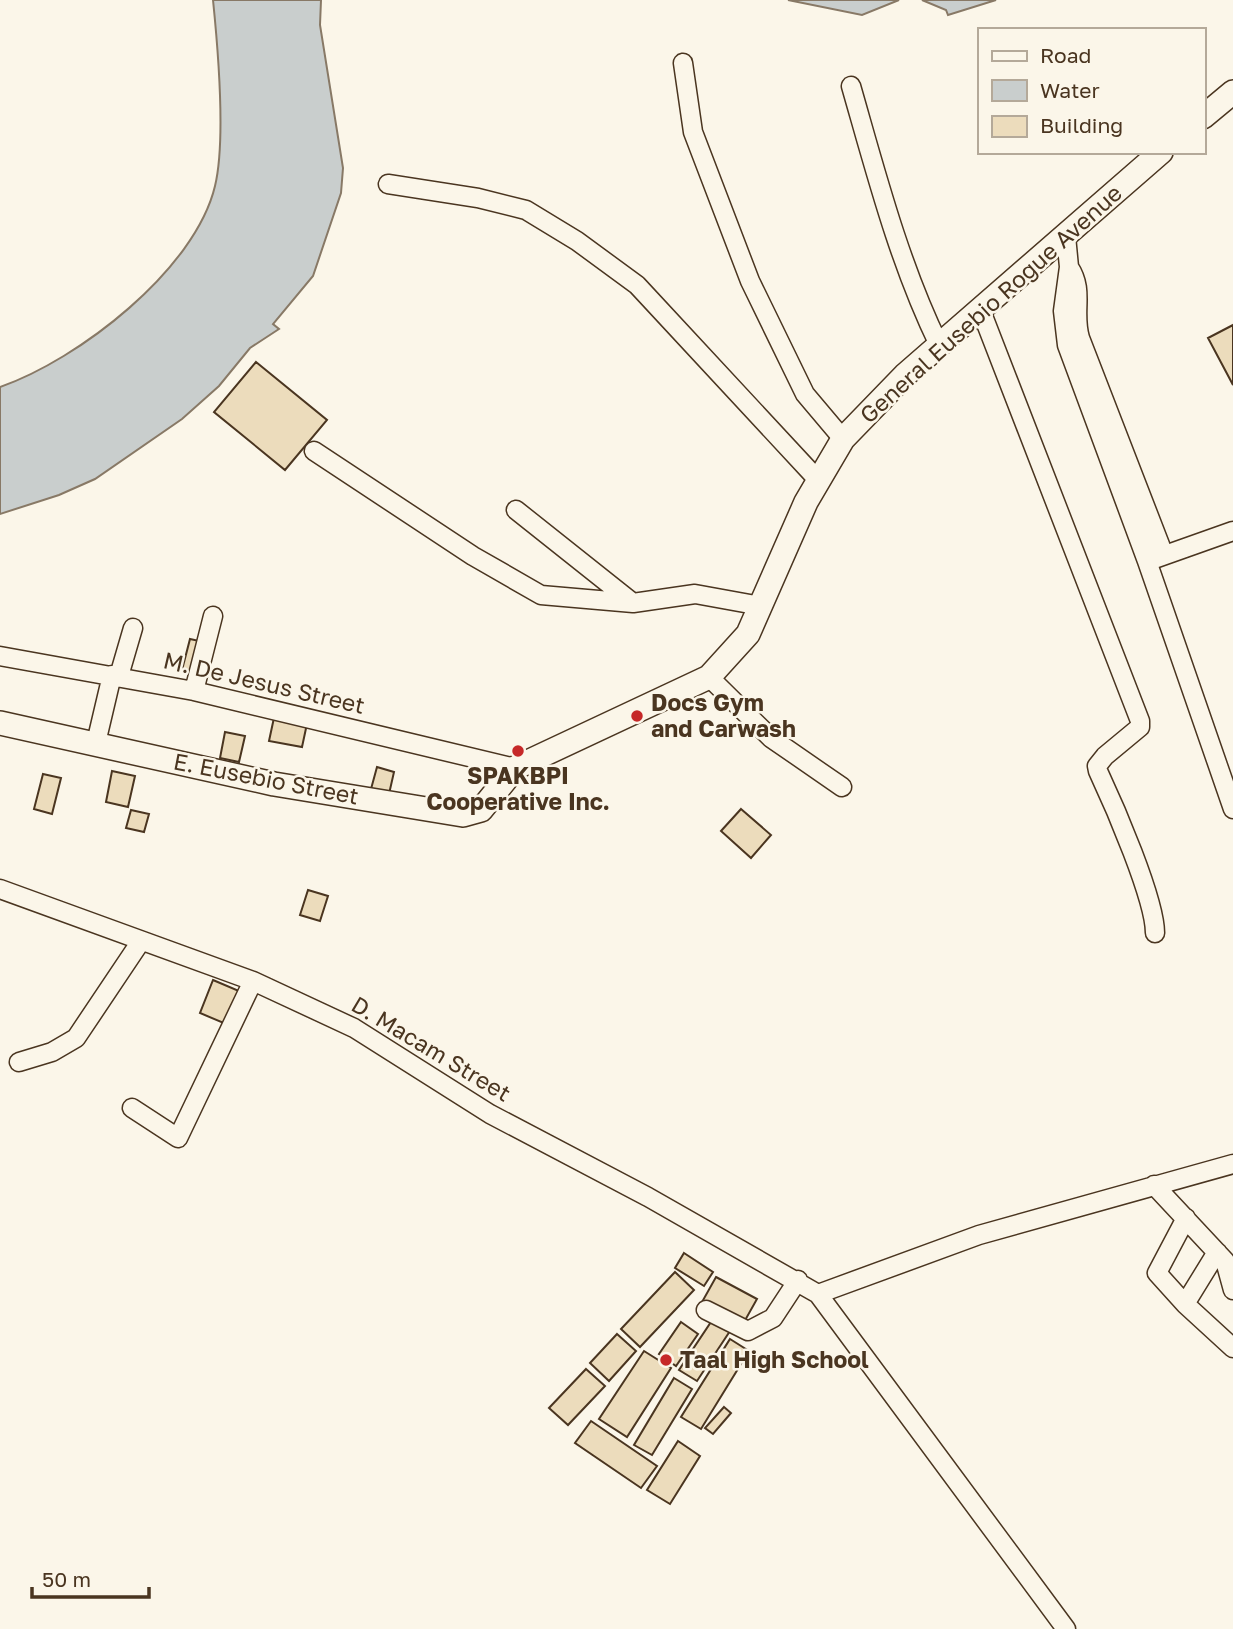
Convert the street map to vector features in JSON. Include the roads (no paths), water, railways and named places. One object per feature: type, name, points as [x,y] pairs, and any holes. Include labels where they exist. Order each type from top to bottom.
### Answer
[{"type":"main road","points":[[1205,115],[1233,92]]},
{"type":"main road","name":"General Eusebio Rogue Avenue","points":[[515,768],[709,677],[748,634],[818,480],[843,439],[979,308],[1159,154]]},
{"type":"main road","name":"E. Eusebio Street","points":[[0,723],[274,784],[463,815],[481,810],[515,768]]},
{"type":"street","points":[[684,63],[693,132],[750,281],[805,394],[843,439]]},
{"type":"street","points":[[851,86],[877,179],[922,310],[939,345]]},
{"type":"street","points":[[388,184],[478,198],[526,210],[577,241],[637,285],[818,480]]},
{"type":"street","points":[[1066,236],[1069,267],[1063,311],[1067,345],[1156,558],[1233,810]]},
{"type":"street","points":[[979,308],[1140,721],[1140,727],[1097,766],[1155,922],[1155,933]]},
{"type":"street","points":[[314,451],[473,556],[541,595],[633,603],[695,594],[761,606]]},
{"type":"street","points":[[516,510],[633,603]]},
{"type":"street","points":[[1156,558],[1233,531]]},
{"type":"street","points":[[194,691],[214,616]]},
{"type":"street","points":[[96,743],[132,628]]},
{"type":"street","name":"M. De Jesus Street","points":[[0,656],[194,691],[515,768]]},
{"type":"street","points":[[709,677],[771,738],[842,787]]},
{"type":"street","name":"D. Macam Street","points":[[0,889],[253,981],[354,1028],[490,1114],[798,1280],[818,1294],[1066,1629]]},
{"type":"street","points":[[19,1062],[52,1052],[76,1038],[141,941]]},
{"type":"street","points":[[132,1108],[178,1139],[253,981]]},
{"type":"street","points":[[818,1294],[979,1235],[1233,1164]]},
{"type":"street","points":[[1154,1185],[1226,1261],[1233,1290]]},
{"type":"street","points":[[1186,1218],[1157,1273],[1185,1304],[1233,1348]]},
{"type":"street","points":[[1185,1304],[1217,1252]]},
{"type":"street","points":[[706,1310],[748,1331],[773,1318],[798,1280]]},
{"type":"water","points":[[213,0],[321,0],[320,25],[343,168],[341,193],[313,276],[273,324],[279,329],[250,348],[219,386],[182,419],[95,479],[59,495],[0,514],[0,387],[64,356],[129,308],[159,279],[184,249],[203,218],[215,186],[220,144],[220,94]]},
{"type":"water","points":[[788,0],[899,0],[862,15]]},
{"type":"water","points":[[922,0],[996,0],[948,15],[946,10]]},
{"type":"place","name":"Docs Gym and Carwash","points":[[637,716]]},
{"type":"place","name":"SPAKBPI Cooperative Inc.","points":[[518,751]]},
{"type":"place","name":"Taal High School","points":[[666,1360]]}]
